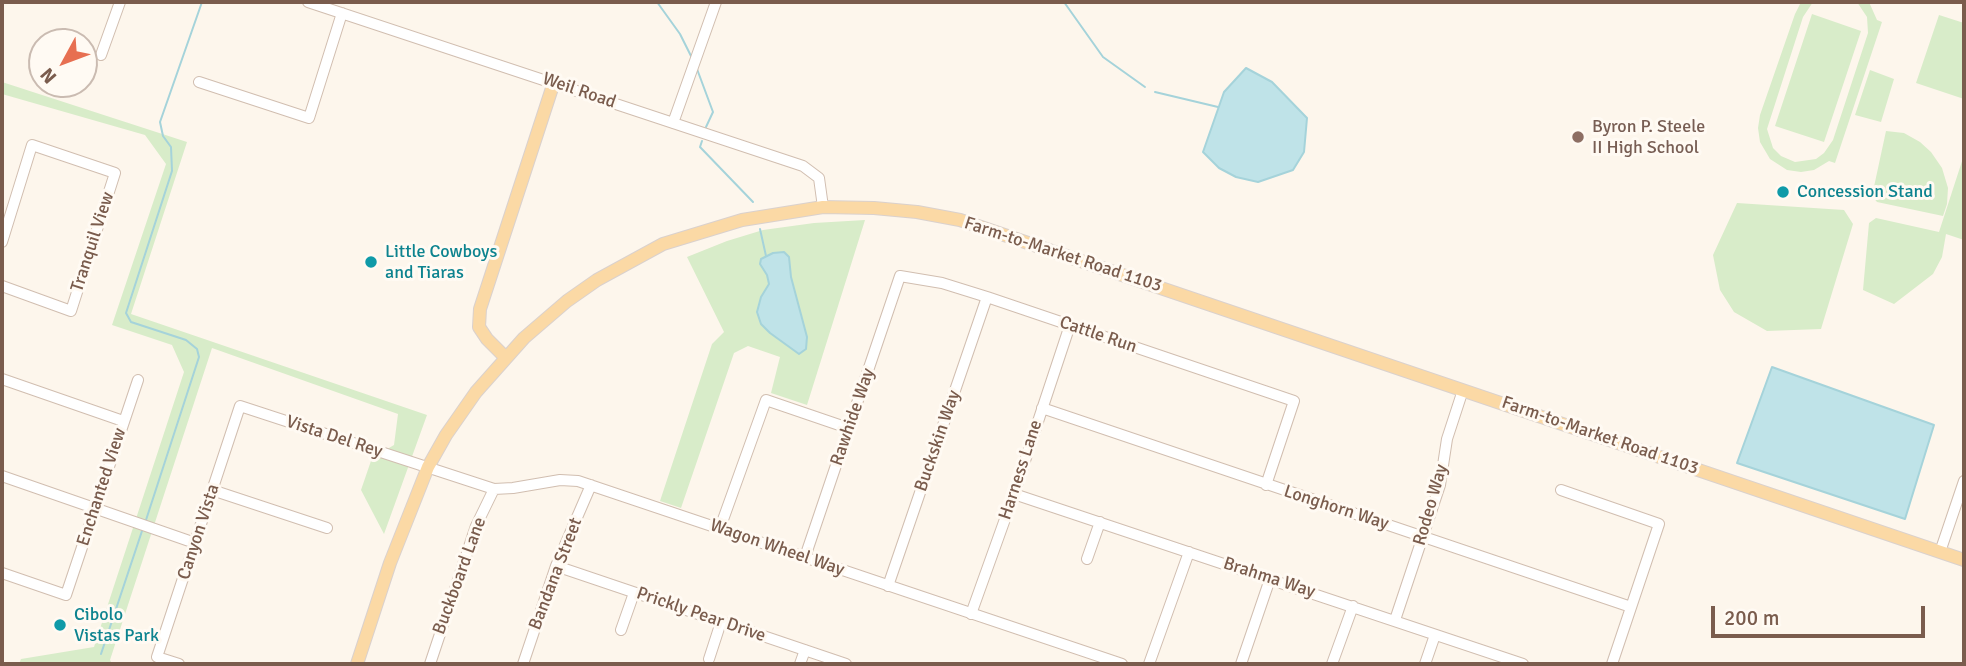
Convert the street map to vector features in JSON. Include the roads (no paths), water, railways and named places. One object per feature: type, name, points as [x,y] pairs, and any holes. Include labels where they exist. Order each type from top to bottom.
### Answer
[{"type":"main road","points":[[505,357],[487,339],[480,327],[480,310],[554,82]]},
{"type":"main road","name":"Farm-to-Market Road 1103","points":[[357,664],[390,563],[428,467],[459,414],[505,357],[567,301],[622,264],[663,243],[741,219],[823,206],[917,212],[960,220],[1964,560]]},
{"type":"street","points":[[101,55],[120,2]]},
{"type":"street","name":"Weil Road","points":[[308,2],[554,82],[813,171],[819,178],[823,206]]},
{"type":"street","points":[[673,123],[716,2]]},
{"type":"street","points":[[199,82],[309,118],[342,13]]},
{"type":"street","name":"Tranquil View","points":[[2,242],[32,145],[115,173],[71,311],[2,286]]},
{"type":"street","name":"Cattle Run","points":[[900,276],[942,283],[987,296],[1294,401],[1266,485]]},
{"type":"street","name":"Rawhide Way","points":[[805,557],[900,276]]},
{"type":"street","name":"Buckskin Way","points":[[888,586],[987,296]]},
{"type":"street","name":"Harness Lane","points":[[971,614],[1070,325]]},
{"type":"street","points":[[2,379],[123,421]]},
{"type":"street","name":"Enchanted View","points":[[2,573],[66,595],[138,380]]},
{"type":"street","name":"Rodeo Way","points":[[1395,620],[1440,485],[1447,439],[1464,390]]},
{"type":"street","points":[[720,528],[766,400],[848,428]]},
{"type":"street","name":"Vista Del Rey","points":[[240,406],[428,467]]},
{"type":"street","name":"Canyon Vista","points":[[179,664],[157,657],[240,406]]},
{"type":"street","name":"Longhorn Way","points":[[1042,408],[1631,607]]},
{"type":"street","name":"Wagon Wheel Way","points":[[428,467],[494,489],[560,480],[578,481],[1122,664]]},
{"type":"street","points":[[2,476],[195,543]]},
{"type":"street","points":[[1940,552],[1964,481]]},
{"type":"street","name":"Bandana Street","points":[[523,664],[556,566],[591,485]]},
{"type":"street","name":"Buckboard Lane","points":[[430,664],[476,526],[494,489]]},
{"type":"street","points":[[212,490],[327,528]]},
{"type":"street","points":[[1562,490],[1659,524],[1612,664]]},
{"type":"street","name":"Brahma Way","points":[[1014,494],[1523,664]]},
{"type":"street","points":[[1087,559],[1100,522]]},
{"type":"street","points":[[1149,664],[1189,552]]},
{"type":"street","name":"Prickly Pear Drive","points":[[556,566],[846,664]]},
{"type":"street","points":[[1241,664],[1270,579]]},
{"type":"street","points":[[621,630],[634,593]]},
{"type":"street","points":[[1332,664],[1353,606]]},
{"type":"street","points":[[709,659],[721,622]]},
{"type":"street","points":[[1425,664],[1435,635]]},
{"type":"street","points":[[800,664],[805,650]]},
{"type":"water","points":[[1246,68],[1272,82],[1307,118],[1304,152],[1293,170],[1258,182],[1236,177],[1219,168],[1203,152],[1224,92]]},
{"type":"water","points":[[784,252],[789,257],[791,277],[807,337],[806,349],[799,354],[761,324],[757,312],[761,297],[769,284],[760,264],[761,259],[773,253]]},
{"type":"water","points":[[1772,367],[1934,425],[1905,519],[1737,463]]},
{"type":"waterway","points":[[146,520],[199,357],[197,349],[186,340],[131,322],[126,313],[172,171],[171,147],[163,136],[160,122],[202,2]]},
{"type":"waterway","points":[[657,2],[680,34],[692,58]]},
{"type":"waterway","points":[[1064,2],[1103,57],[1145,87]]},
{"type":"waterway","points":[[697,69],[713,112],[706,127]]},
{"type":"waterway","points":[[1155,92],[1218,107]]},
{"type":"waterway","points":[[702,141],[700,147],[753,202]]},
{"type":"waterway","points":[[760,229],[766,256]]},
{"type":"waterway","points":[[101,654],[142,531]]},
{"type":"place","name":"Byron P. Steele II High School","points":[[1578,137]]},
{"type":"place","name":"Concession Stand","points":[[1783,192]]},
{"type":"place","name":"Little Cowboys and Tiaras","points":[[371,262]]},
{"type":"place","name":"Cibolo Vistas Park","points":[[60,625]]}]
